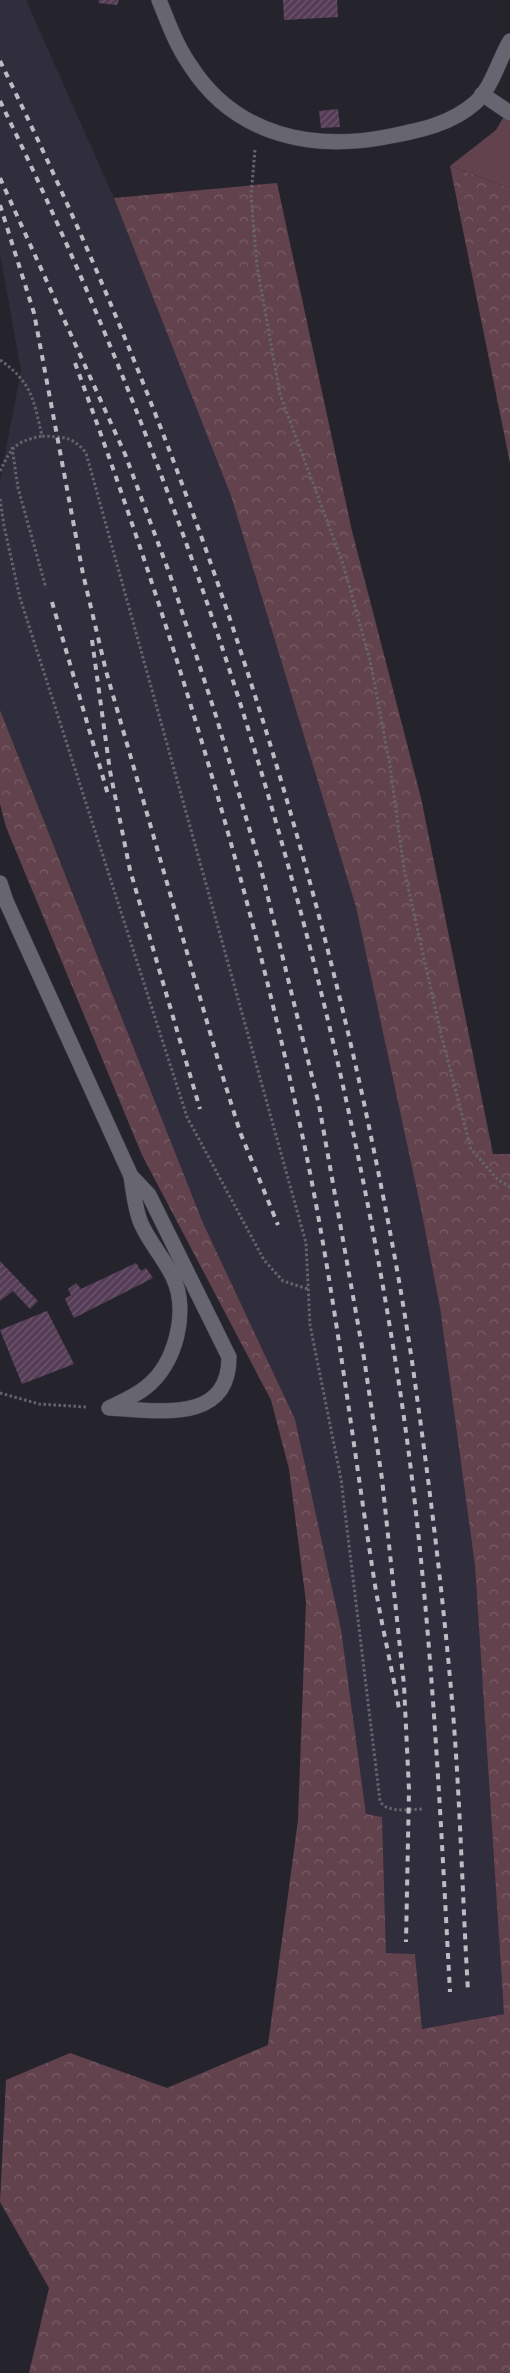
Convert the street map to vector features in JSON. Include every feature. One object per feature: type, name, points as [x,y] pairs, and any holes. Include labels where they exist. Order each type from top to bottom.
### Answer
[{"type":"street","points":[[158,0],[172,34],[190,66],[211,93],[235,114],[257,125],[292,138],[330,142],[371,140],[421,130],[454,118],[476,102],[491,83],[510,40]]},
{"type":"street","points":[[482,94],[510,113]]},
{"type":"street","points":[[0,884],[131,1176],[141,1222],[173,1278],[178,1297],[179,1314],[176,1342],[166,1363],[146,1388],[109,1408]]},
{"type":"street","points":[[109,1408],[185,1411],[209,1401],[223,1389],[229,1374],[229,1357],[160,1216],[149,1195],[131,1176]]},
{"type":"path","points":[[257,125],[251,196],[257,266],[280,394],[344,564],[370,660],[390,766],[404,869],[441,1034],[471,1149],[498,1180],[510,1187]]},
{"type":"path","points":[[0,360],[17,375],[32,393],[42,436]]},
{"type":"path","points":[[0,471],[12,447],[23,440],[42,436],[67,438],[78,442],[86,453],[306,1243],[310,1325],[341,1479],[380,1801],[383,1806],[388,1808],[424,1808]]},
{"type":"path","points":[[12,447],[18,488],[46,588]]},
{"type":"path","points":[[0,499],[20,598],[186,1117],[264,1260],[283,1281],[308,1288]]},
{"type":"path","points":[[0,1393],[39,1404],[109,1408]]},
{"type":"shaded area","points":[[0,0],[26,0],[114,198],[231,496],[356,907],[421,1209],[440,1308],[475,1566],[504,2014],[422,2029],[415,1954],[386,1953],[382,1817],[366,1814],[341,1629],[295,1419],[203,1223],[0,710],[0,480],[21,371],[0,253]]},
{"type":"green space","points":[[510,106],[510,188],[450,166],[496,130]]},
{"type":"green space","points":[[450,166],[510,188],[510,463]]},
{"type":"green space","points":[[277,183],[352,531],[421,798],[493,1154],[510,1154],[510,2373],[29,2373],[49,2288],[0,2202],[6,2080],[70,2053],[167,2088],[268,2045],[298,1820],[306,1602],[289,1469],[271,1400],[142,1155],[6,827],[0,804],[0,710],[203,1223],[295,1419],[341,1629],[366,1814],[382,1817],[386,1953],[415,1954],[422,2029],[504,2014],[475,1566],[440,1308],[421,1209],[356,907],[231,496],[114,198]]},
{"type":"building","points":[[99,0],[119,0],[117,5],[98,3]]},
{"type":"building","points":[[283,0],[337,0],[338,17],[284,20]]},
{"type":"building","points":[[338,109],[340,127],[321,128],[319,111]]},
{"type":"building","points":[[0,1261],[38,1301],[30,1309],[13,1291],[0,1301]]},
{"type":"building","points":[[136,1263],[141,1271],[146,1268],[153,1278],[74,1318],[65,1299],[71,1295],[68,1289],[76,1283],[81,1289]]},
{"type":"building","points":[[47,1311],[74,1364],[22,1384],[0,1330]]},
{"type":"railway","points":[[0,61],[59,186],[115,313],[166,441],[214,571],[257,702],[297,835],[332,968],[364,1103],[393,1246],[411,1354],[426,1464],[451,1689],[459,1802],[468,1991]]},
{"type":"railway","points":[[0,101],[71,254],[136,410],[195,568],[248,728],[295,890],[336,1053],[370,1218],[399,1384],[410,1460],[432,1688],[450,1992]]},
{"type":"railway","points":[[0,178],[125,454],[170,575],[216,716],[260,865],[319,1105],[364,1358],[382,1479],[404,1685],[409,1790],[406,1942]]},
{"type":"railway","points":[[0,205],[34,313],[83,574],[106,671],[240,1132],[278,1225]]},
{"type":"railway","points":[[75,363],[140,547],[199,733],[252,921],[275,1016],[297,1111],[320,1229],[340,1347],[375,1585],[399,1709]]},
{"type":"railway","points":[[52,602],[109,798]]},
{"type":"railway","points":[[92,640],[110,771],[130,870],[200,1109]]}]
